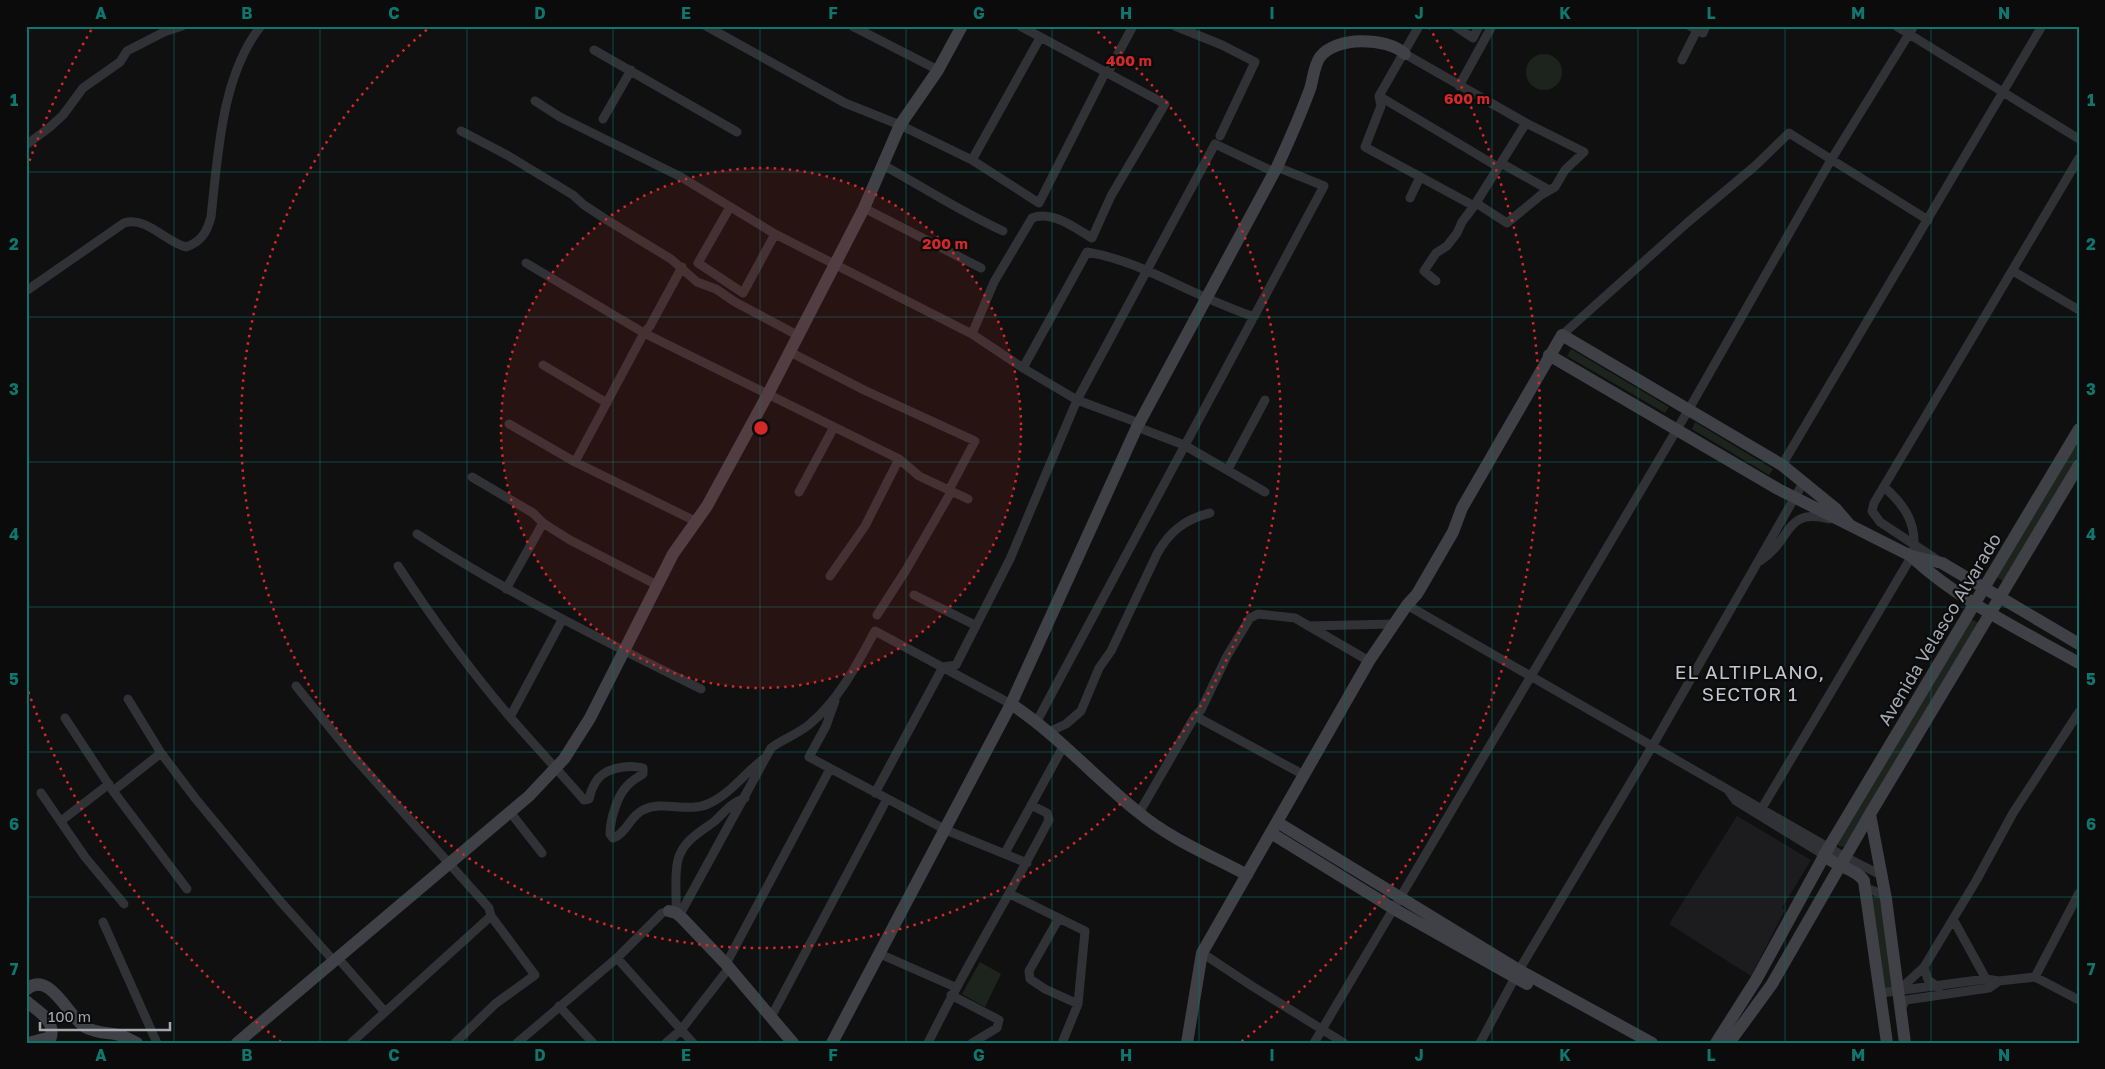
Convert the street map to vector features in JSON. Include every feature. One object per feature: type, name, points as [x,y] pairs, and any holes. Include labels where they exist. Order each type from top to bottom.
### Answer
[{"type":"street","points":[[26,145],[63,115],[83,88],[120,62],[127,51],[182,26]]},
{"type":"street","points":[[26,291],[124,223],[137,222],[178,245],[186,247],[202,238],[211,217],[225,113],[231,84],[261,26]]},
{"type":"street","points":[[706,26],[845,103],[900,125],[972,160],[1039,202],[1133,26]]},
{"type":"street","points":[[852,26],[938,70]]},
{"type":"street","points":[[237,1043],[335,958],[529,796],[564,759],[578,738],[657,584],[674,554],[697,522],[768,394],[864,208],[900,125],[938,70],[962,26]]},
{"type":"street","points":[[972,334],[994,282],[1032,218],[1046,215],[1063,221],[1092,238],[1111,196],[1165,104],[1106,74],[1020,26]]},
{"type":"street","points":[[1175,26],[1222,45],[1255,62],[1220,136]]},
{"type":"street","points":[[832,1043],[1011,704],[1138,425],[1276,169],[1292,136],[1311,87],[1320,57],[1338,46],[1366,41],[1382,42],[1398,48],[1405,54],[1459,86],[1584,152],[1565,170],[1555,187],[1541,195],[1507,223],[1365,147],[1381,106],[1379,96],[1400,58],[1405,54],[1419,26]]},
{"type":"street","points":[[1455,26],[1473,38],[1479,26]]},
{"type":"street","points":[[1459,86],[1492,26]]},
{"type":"street","points":[[1896,26],[1912,30],[2002,92],[2079,138]]},
{"type":"street","points":[[1782,464],[2042,26]]},
{"type":"street","points":[[1682,60],[1698,28]]},
{"type":"street","points":[[1314,1043],[1676,428],[1689,409],[1831,160],[1912,30]]},
{"type":"street","points":[[972,160],[1040,38]]},
{"type":"street","points":[[594,50],[737,132]]},
{"type":"street","points":[[603,120],[631,70]]},
{"type":"street","points":[[1379,96],[1500,165],[1549,190]]},
{"type":"street","points":[[535,101],[560,117],[681,177],[775,234],[972,334],[1022,368],[1077,400],[1184,445],[1265,492]]},
{"type":"street","points":[[1436,281],[1424,271],[1436,253],[1447,246],[1457,233],[1462,222],[1475,205],[1526,123]]},
{"type":"street","points":[[461,131],[507,155],[573,195],[599,215],[682,267],[688,276],[697,282],[716,289],[735,302],[798,336]]},
{"type":"street","points":[[1187,1043],[1202,952],[1369,661],[1417,594],[1453,532],[1462,508],[1549,355],[1562,336],[1687,223],[1755,166],[1789,133],[1928,220]]},
{"type":"street","points":[[943,667],[956,666],[1010,558],[1077,400],[1215,144],[1324,186],[1037,721]]},
{"type":"street","points":[[2079,158],[1874,504],[1872,511],[1913,551],[1931,574],[1975,603],[2079,663]]},
{"type":"street","points":[[883,165],[930,190],[970,216],[1003,231]]},
{"type":"street","points":[[1410,198],[1420,177]]},
{"type":"street","points":[[730,207],[698,263],[743,293],[775,234]]},
{"type":"street","points":[[864,208],[981,268]]},
{"type":"street","points":[[1022,368],[1087,252],[1108,256],[1147,269],[1206,298],[1254,317]]},
{"type":"street","points":[[526,264],[644,333],[899,459],[919,476],[968,499]]},
{"type":"street","points":[[575,462],[644,333],[650,326],[682,267]]},
{"type":"street","points":[[2013,271],[2079,310]]},
{"type":"street","points":[[1562,336],[1782,464],[1836,509],[1849,524]]},
{"type":"street","points":[[790,352],[864,390],[974,441],[950,491],[906,570],[877,615]]},
{"type":"street","points":[[1549,355],[1795,498],[1849,524],[1942,563],[2079,644]]},
{"type":"street","points":[[543,365],[607,403]]},
{"type":"street","points":[[1228,469],[1265,400]]},
{"type":"street","points":[[509,424],[575,462],[697,522]]},
{"type":"street","points":[[799,492],[834,427]]},
{"type":"street","name":"Avenida Velasco Alvarado","points":[[1716,1043],[1756,980],[1827,854],[2079,429]]},
{"type":"street","points":[[830,576],[865,526],[899,459]]},
{"type":"street","name":"Avenida Velasco Alvarado","points":[[1729,1043],[1772,984],[1870,814],[2079,465]]},
{"type":"street","points":[[472,478],[533,513],[543,523],[570,540],[657,584]]},
{"type":"street","points":[[1480,1043],[1517,974],[1653,744],[1803,483]]},
{"type":"street","points":[[1762,808],[1913,551],[1910,519],[1904,506],[1884,487]]},
{"type":"street","points":[[1049,732],[1066,724],[1081,711],[1100,668],[1111,651],[1157,554],[1166,540],[1188,520],[1210,513]]},
{"type":"street","points":[[1758,562],[1772,554],[1794,522],[1804,516],[1818,516],[1849,524]]},
{"type":"street","points":[[506,589],[543,523]]},
{"type":"street","points":[[417,534],[506,589],[562,620],[701,689]]},
{"type":"street","points":[[398,566],[433,619],[510,717],[584,800],[588,799],[595,782],[606,772],[622,767],[634,766],[642,768],[643,774],[627,786],[619,799],[610,827],[610,834],[613,838],[619,836],[632,819],[644,810],[656,807],[688,808],[708,804],[739,782],[764,758]]},
{"type":"street","points":[[914,595],[975,625]]},
{"type":"street","points":[[1408,604],[1762,808],[1827,854]]},
{"type":"street","points":[[1139,813],[1195,716],[1202,710],[1227,656],[1250,618],[1258,614],[1296,618],[1369,661]]},
{"type":"street","points":[[510,717],[562,620]]},
{"type":"street","points":[[1308,626],[1394,624]]},
{"type":"street","points":[[675,913],[745,798],[764,758],[771,748],[779,742],[789,739],[811,723],[836,698],[845,686],[875,631],[1011,704],[1037,721],[1103,783],[1139,813],[1168,834],[1247,875]]},
{"type":"street","points":[[875,793],[943,667]]},
{"type":"street","points":[[296,686],[352,755],[489,908],[491,916],[536,975],[495,1004],[455,1043]]},
{"type":"street","points":[[836,698],[826,726],[809,757],[946,830],[1027,863]]},
{"type":"street","points":[[128,699],[161,753],[195,798],[280,901],[385,1012]]},
{"type":"street","points":[[1898,991],[1924,968],[2013,813],[2079,712]]},
{"type":"street","points":[[1195,716],[1304,775]]},
{"type":"street","points":[[65,718],[110,787],[187,889]]},
{"type":"street","points":[[1004,853],[1064,745]]},
{"type":"street","points":[[61,821],[161,753]]},
{"type":"street","points":[[666,1043],[681,1030],[728,966],[830,769]]},
{"type":"street","points":[[1727,788],[1736,801],[1827,854],[1843,862],[1883,876]]},
{"type":"street","points":[[41,792],[85,857],[124,904]]},
{"type":"street","points":[[675,913],[677,869],[680,852],[726,808],[745,798]]},
{"type":"street","points":[[771,1017],[888,799]]},
{"type":"street","points":[[928,1043],[953,991],[1010,894],[1050,820],[1047,813],[1031,805]]},
{"type":"street","points":[[510,812],[542,853]]},
{"type":"street","points":[[1870,814],[1883,876],[1905,1043]]},
{"type":"street","points":[[1274,828],[1397,904],[1634,1043]]},
{"type":"street","points":[[1843,862],[1864,884],[1885,896]]},
{"type":"street","points":[[1864,884],[1887,1043]]},
{"type":"street","points":[[1010,894],[1085,931],[1078,1004],[1062,1043]]},
{"type":"street","points":[[2035,977],[2078,896]]},
{"type":"street","points":[[517,1043],[617,958],[662,913],[675,913],[728,966],[791,1042]]},
{"type":"street","points":[[351,1043],[491,916]]},
{"type":"street","points":[[1058,918],[1030,971],[1030,979],[1045,990],[1078,1004]]},
{"type":"street","points":[[1953,919],[1986,979]]},
{"type":"street","points":[[103,922],[157,1043]]},
{"type":"street","points":[[1202,952],[1252,986],[1344,1043]]},
{"type":"street","points":[[880,954],[953,991],[999,1020],[997,1028],[972,1043]]},
{"type":"street","points":[[617,958],[693,1043]]},
{"type":"street","points":[[1924,968],[1928,980],[1936,987],[1950,994]]},
{"type":"street","points":[[1517,974],[1652,1043]]},
{"type":"street","points":[[1881,993],[1986,979],[2000,981],[2035,977],[2079,1000]]},
{"type":"street","points":[[1884,1018],[1901,1012],[1906,1000],[1989,988],[2000,981]]},
{"type":"street","points":[[26,990],[35,986],[51,989],[82,1026],[100,1033],[122,1036],[137,1043]]},
{"type":"street","points":[[26,1001],[47,1020],[52,1033],[51,1037],[47,1039],[28,1043]]},
{"type":"street","points":[[559,1006],[591,1042]]},
{"type":"shaded area","points":[[1544,54],[1551,55],[1557,59],[1561,65],[1561,79],[1557,85],[1551,89],[1544,90],[1537,89],[1531,85],[1527,79],[1526,72],[1527,65],[1531,59],[1537,55]]},
{"type":"shaded area","points":[[1571,349],[1669,407],[1665,413],[1567,356]]},
{"type":"shaded area","points":[[1695,422],[1773,469],[1769,475],[1692,429]]},
{"type":"shaded area","points":[[2079,438],[2079,455],[2004,581],[1996,577]]},
{"type":"shaded area","points":[[1971,619],[1979,623],[1844,847],[1839,846],[1837,843]]},
{"type":"shaded area","points":[[1737,816],[1811,860],[1782,908],[1785,910],[1751,976],[1669,924]]},
{"type":"shaded area","points":[[1878,896],[1880,898],[1894,988],[1884,989],[1872,897]]},
{"type":"shaded area","points":[[980,962],[1001,974],[985,1007],[962,994]]},
{"type":"district","name":"EL ALTIPLANO, SECTOR 1","points":[[1750,682]]}]
